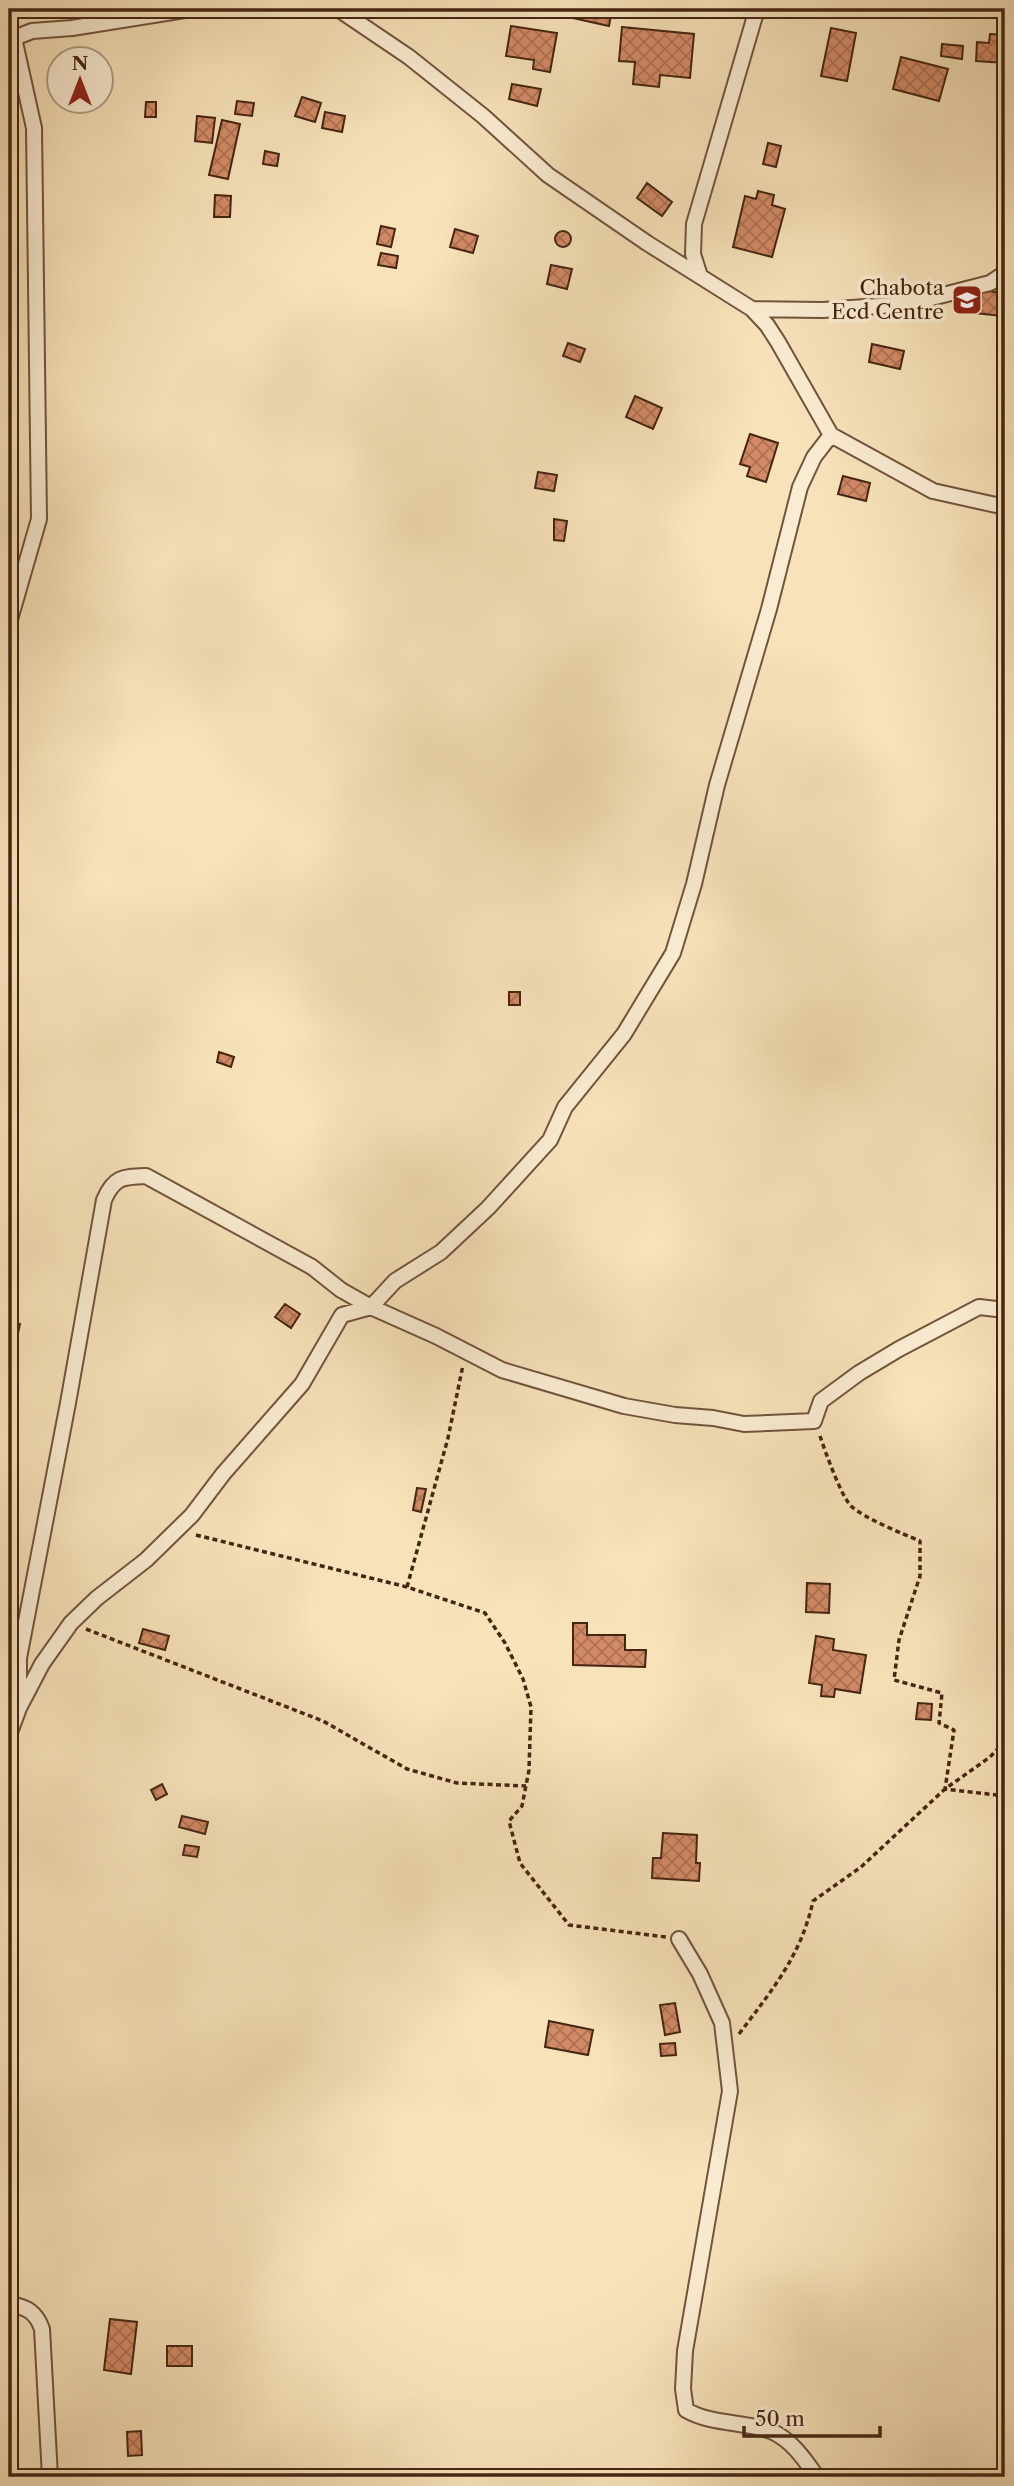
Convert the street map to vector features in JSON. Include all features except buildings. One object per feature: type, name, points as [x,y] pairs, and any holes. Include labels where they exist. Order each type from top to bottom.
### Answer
[{"type":"street","points":[[9,623],[38,519],[34,128],[11,39],[32,31],[72,28],[191,9]]},
{"type":"street","points":[[338,9],[409,57],[483,116],[548,175],[752,309],[778,342],[831,435],[933,491],[1005,507]]},
{"type":"street","points":[[700,276],[693,254],[694,224],[757,9]]},
{"type":"street","points":[[752,309],[823,310],[908,304],[990,283],[1005,273]]},
{"type":"street","points":[[9,1735],[19,1708],[46,1656],[71,1623],[97,1598],[146,1560],[177,1530],[302,1384],[342,1315],[370,1307],[395,1282],[441,1252],[488,1208],[550,1140],[565,1107],[624,1034],[673,953],[694,884],[717,785],[769,609],[800,487],[814,457],[831,435]]},
{"type":"street","points":[[19,1708],[19,1658],[104,1200],[111,1185],[124,1177],[146,1176],[312,1267],[341,1290],[370,1307],[436,1336],[502,1370],[624,1406],[744,1424],[814,1421],[821,1401],[859,1373],[899,1349],[979,1307],[1005,1310]]},
{"type":"street","points":[[679,1939],[700,1974],[722,2023],[730,2091],[685,2351],[683,2389],[686,2410],[698,2417],[771,2432],[796,2448],[817,2477]]},
{"type":"street","points":[[9,2304],[24,2306],[37,2315],[42,2329],[50,2477]]},
{"type":"path","points":[[407,1587],[448,1438],[465,1352]]},
{"type":"path","points":[[814,1421],[851,1506],[920,1541],[920,1576],[899,1640],[894,1680],[942,1693],[939,1723],[954,1730],[945,1789]]},
{"type":"path","points":[[177,1530],[407,1587],[485,1613],[505,1643],[523,1679],[531,1707],[526,1786],[522,1806],[509,1821],[520,1863],[569,1925],[679,1939]]},
{"type":"path","points":[[71,1623],[323,1721],[407,1769],[457,1783],[526,1786]]},
{"type":"path","points":[[724,2052],[780,1979],[807,1927],[813,1901],[861,1867],[945,1789],[990,1757],[1005,1741]]},
{"type":"path","points":[[945,1789],[1005,1796]]},
{"type":"place","name":"Chabota Ecd Centre","points":[[967,300]]}]
